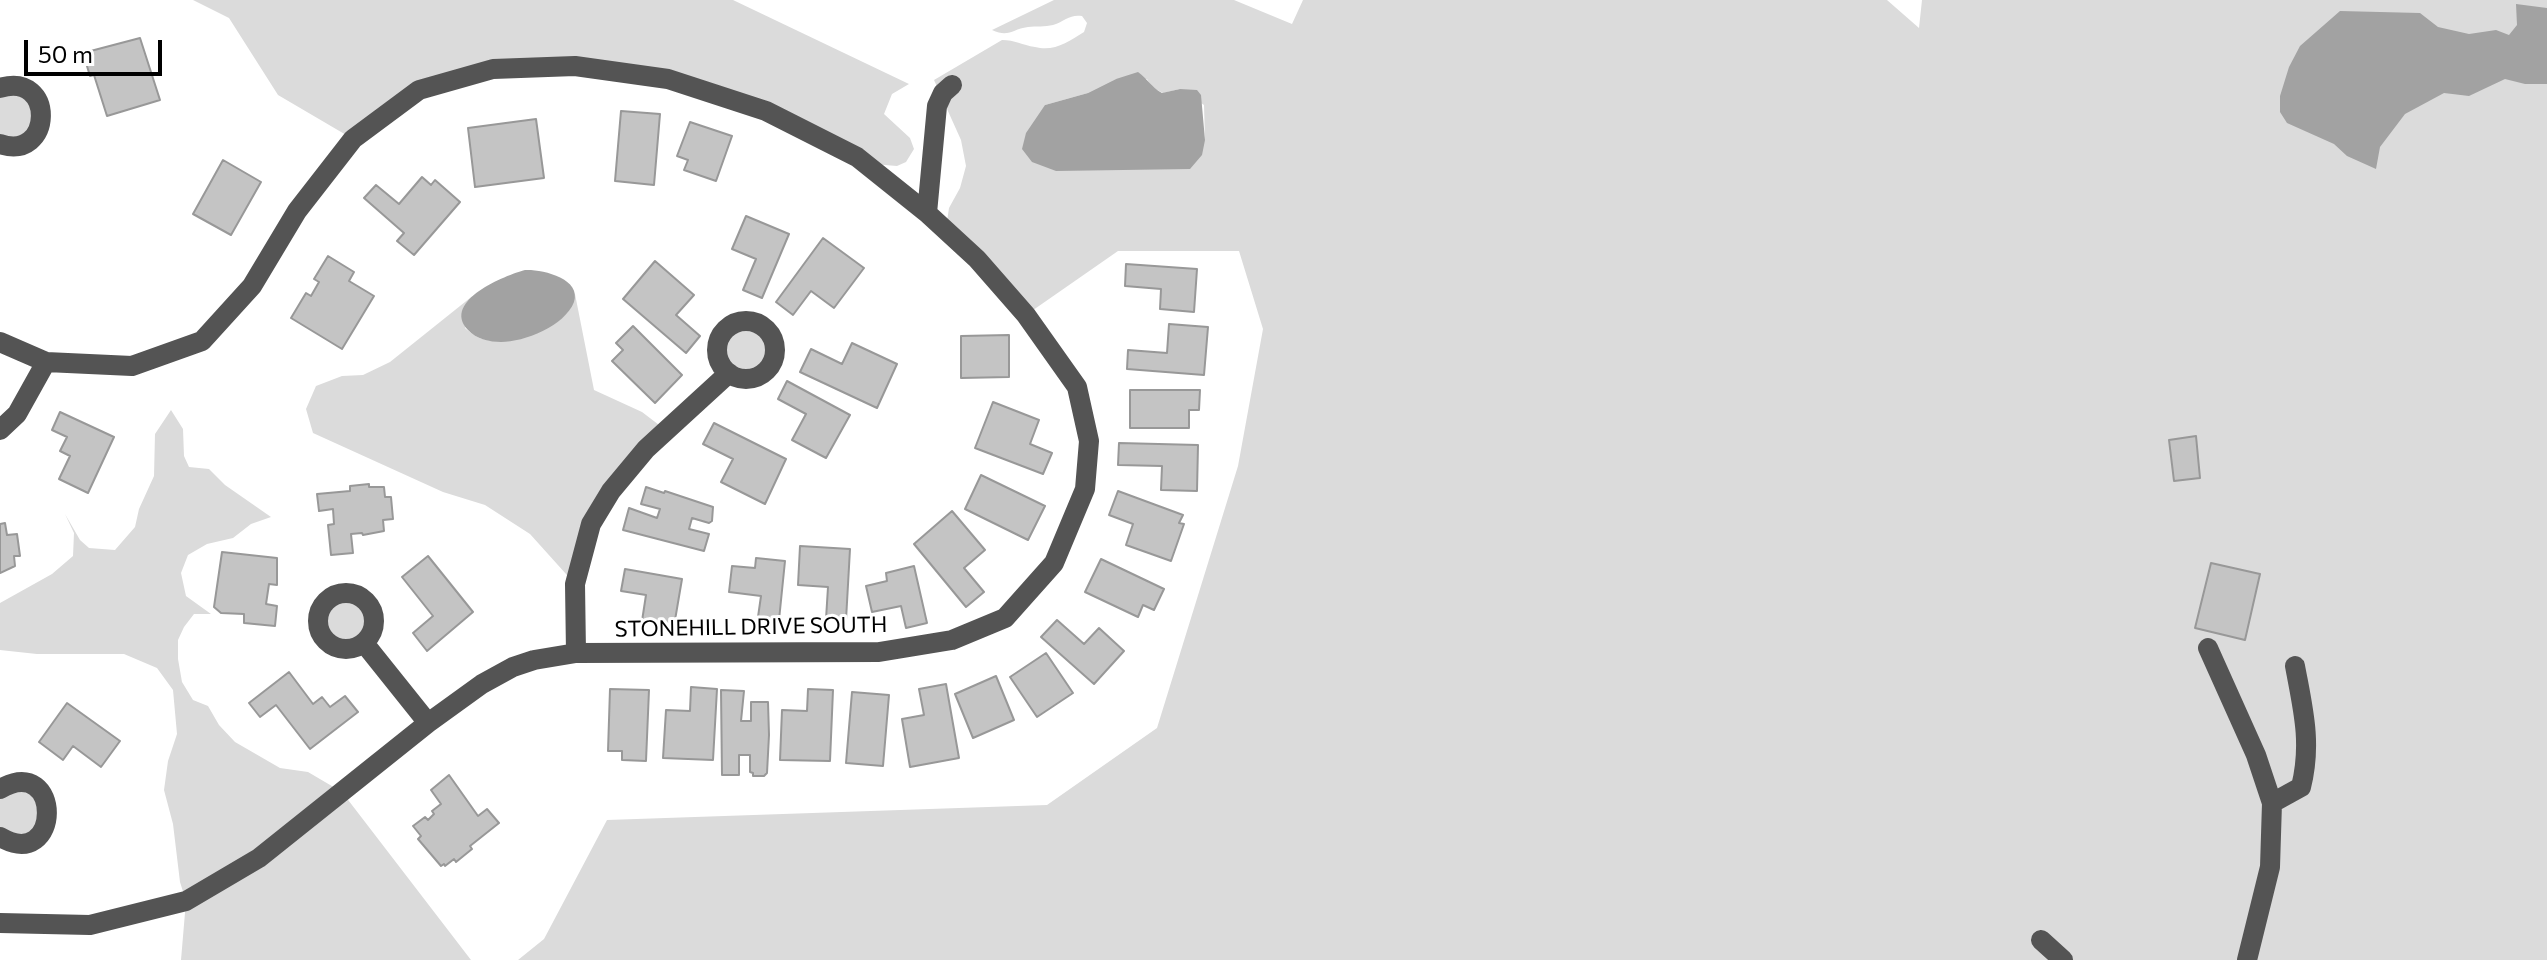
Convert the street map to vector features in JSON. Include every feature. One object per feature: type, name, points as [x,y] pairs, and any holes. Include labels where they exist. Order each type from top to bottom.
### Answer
[{"type":"street","name":"STONEHILL DRIVE SOUTH","points":[[0,342],[46,362],[132,366],[202,341],[252,286],[297,211],[353,139],[419,90],[493,69],[575,66],[668,79],[766,111],[857,157],[927,213],[977,259],[1026,315],[1077,387],[1089,441],[1085,489],[1054,563],[1005,618],[952,640],[879,652],[576,653],[534,660],[513,667],[482,684],[428,723],[259,858],[186,901],[90,925],[0,923]]},
{"type":"street","points":[[927,213],[937,106],[943,93],[952,85]]},
{"type":"street","points":[[0,88],[13,86],[31,92],[37,99],[42,118],[40,128],[26,143],[16,146],[0,144]]},
{"type":"street","points":[[0,430],[17,414],[46,362]]},
{"type":"street","points":[[576,653],[575,584],[591,524],[611,491],[646,449],[729,373]]},
{"type":"street","points":[[364,643],[428,723]]},
{"type":"street","points":[[2208,648],[2256,755],[2272,803],[2270,867],[2247,960]]},
{"type":"street","points":[[2272,803],[2301,787],[2308,763],[2307,727],[2295,666]]},
{"type":"street","points":[[0,789],[10,784],[31,785],[39,791],[49,809],[43,830],[28,842],[9,842],[0,837]]},
{"type":"street","points":[[2041,940],[2063,960]]},
{"type":"shaded area","points":[[193,0],[733,0],[909,84],[892,94],[884,114],[910,138],[914,149],[906,162],[897,166],[873,164],[766,111],[575,66],[419,90],[353,139],[278,95],[229,18]]},
{"type":"shaded area","points":[[1054,0],[1234,0],[1292,24],[1303,0],[1887,0],[1919,28],[1922,0],[2547,0],[2547,960],[518,960],[544,939],[607,820],[1047,805],[1157,728],[1238,466],[1263,329],[1239,251],[1118,251],[1026,315],[946,228],[949,208],[960,188],[966,166],[961,140],[934,80],[1002,40],[1042,48],[1055,47],[1084,32],[1087,23],[1082,16],[1078,16],[1053,25],[1007,33],[992,30]],"holes":[[[1116,79],[1147,79],[1151,87],[1163,93],[1180,89],[1204,105],[1205,140],[1045,105],[1088,93]]]},
{"type":"shaded area","points":[[2516,4],[2547,8],[2547,84],[2525,84],[2505,79],[2469,96],[2444,93],[2405,114],[2380,147],[2376,169],[2347,156],[2334,144],[2287,123],[2280,112],[2280,96],[2289,67],[2300,46],[2340,11],[2420,13],[2438,27],[2469,34],[2496,30],[2509,35],[2517,25]]},
{"type":"shaded area","points":[[1138,72],[1162,93],[1180,89],[1197,90],[1201,95],[1205,140],[1202,155],[1190,169],[1056,171],[1032,162],[1022,149],[1026,133],[1045,105],[1088,93]]},
{"type":"shaded area","points":[[23,87],[40,128],[0,144],[0,88]]},
{"type":"shaded area","points":[[525,270],[550,273],[566,281],[575,294],[569,311],[543,331],[521,339],[492,341],[471,333],[462,319],[463,309],[469,300],[504,277]]},
{"type":"shaded area","points":[[480,290],[465,305],[465,328],[478,337],[493,341],[532,333],[560,320],[567,313],[575,294],[594,390],[642,412],[667,431],[611,491],[575,584],[530,534],[485,505],[443,492],[313,433],[306,409],[316,386],[342,376],[363,375],[390,362]]},
{"type":"shaded area","points":[[746,321],[757,323],[766,330],[773,339],[773,361],[766,370],[757,377],[746,379],[735,377],[726,370],[719,361],[717,350],[719,339],[726,330],[735,323]]},
{"type":"shaded area","points":[[171,410],[183,429],[184,456],[189,467],[209,469],[225,485],[271,517],[251,524],[233,538],[207,544],[188,555],[181,573],[186,596],[211,614],[194,614],[178,640],[182,682],[193,700],[208,706],[219,725],[235,742],[280,768],[308,772],[342,792],[471,960],[181,960],[186,901],[164,790],[168,761],[177,734],[173,690],[157,668],[124,654],[37,654],[0,650],[0,603],[52,574],[73,556],[74,533],[65,514],[80,540],[89,548],[115,550],[135,527],[139,509],[154,476],[155,434]]},
{"type":"shaded area","points":[[346,593],[366,601],[374,621],[366,641],[346,649],[326,641],[318,621],[326,601]]},
{"type":"shaded area","points":[[0,789],[39,791],[36,837],[0,837]]},
{"type":"building","points":[[140,38],[160,100],[107,116],[94,75],[90,76],[83,53]]},
{"type":"building","points":[[621,111],[660,114],[654,185],[615,181]]},
{"type":"building","points":[[536,119],[544,178],[475,187],[468,128]]},
{"type":"building","points":[[690,122],[732,136],[716,181],[684,170],[688,160],[677,156]]},
{"type":"building","points":[[223,160],[261,182],[231,235],[193,214]]},
{"type":"building","points":[[422,177],[431,185],[435,180],[460,202],[414,255],[397,241],[404,233],[364,198],[376,185],[399,204]]},
{"type":"building","points":[[746,216],[789,234],[762,298],[743,290],[756,259],[732,249]]},
{"type":"building","points":[[823,238],[864,268],[834,308],[811,291],[793,315],[776,302]]},
{"type":"building","points":[[328,256],[354,272],[349,281],[374,296],[342,349],[291,318],[306,293],[311,296],[319,282],[314,279]]},
{"type":"building","points":[[655,261],[694,295],[676,315],[700,336],[686,353],[623,299]]},
{"type":"building","points":[[1126,264],[1197,269],[1194,312],[1160,309],[1161,289],[1125,286]]},
{"type":"building","points":[[1169,324],[1208,327],[1204,375],[1127,369],[1128,350],[1167,353]]},
{"type":"building","points":[[633,326],[682,375],[655,403],[612,361],[623,350],[616,343]]},
{"type":"building","points":[[1009,335],[1009,377],[961,378],[961,336]]},
{"type":"building","points":[[852,343],[897,364],[877,408],[800,372],[811,349],[842,364]]},
{"type":"building","points":[[787,381],[850,415],[826,458],[792,440],[806,414],[778,399]]},
{"type":"building","points":[[1130,390],[1200,390],[1199,410],[1189,410],[1189,428],[1130,428]]},
{"type":"building","points":[[993,402],[1039,420],[1030,444],[1052,453],[1043,474],[975,448]]},
{"type":"building","points":[[60,412],[114,437],[88,493],[59,479],[70,456],[60,451],[67,437],[52,430]]},
{"type":"building","points":[[714,423],[786,459],[765,504],[721,482],[733,459],[703,444]]},
{"type":"building","points":[[2196,436],[2200,478],[2174,481],[2169,440]]},
{"type":"building","points":[[1119,443],[1198,445],[1197,491],[1161,490],[1162,466],[1118,465]]},
{"type":"building","points":[[981,475],[1045,506],[1028,540],[965,509]]},
{"type":"building","points":[[369,484],[369,487],[384,487],[385,497],[391,497],[393,519],[383,520],[384,531],[351,534],[353,553],[331,555],[328,525],[334,524],[333,509],[319,511],[317,494],[350,491],[350,486]]},
{"type":"building","points":[[646,487],[713,507],[712,521],[709,523],[692,518],[689,529],[709,534],[704,551],[623,530],[629,508],[657,518],[660,509],[641,504]]},
{"type":"building","points":[[1118,491],[1183,515],[1179,523],[1184,524],[1171,561],[1126,545],[1133,524],[1109,515]]},
{"type":"building","points":[[952,511],[985,550],[964,568],[984,592],[966,607],[914,544]]},
{"type":"building","points":[[5,523],[7,535],[17,534],[20,556],[14,556],[15,566],[0,573],[0,524]]},
{"type":"building","points":[[800,546],[850,549],[846,620],[826,619],[828,587],[798,585]]},
{"type":"building","points":[[222,552],[277,558],[277,585],[269,584],[266,604],[277,606],[275,626],[244,623],[244,614],[221,613],[214,607]]},
{"type":"building","points":[[428,556],[473,612],[427,651],[413,633],[433,616],[402,577]]},
{"type":"building","points":[[756,558],[785,561],[779,620],[758,617],[761,596],[729,592],[732,566],[755,568]]},
{"type":"building","points":[[1101,559],[1164,589],[1154,610],[1143,605],[1138,617],[1085,592]]},
{"type":"building","points":[[2211,563],[2260,574],[2245,640],[2195,628]]},
{"type":"building","points":[[914,566],[927,623],[906,628],[901,606],[872,612],[866,586],[887,581],[886,573]]},
{"type":"building","points":[[625,569],[682,579],[674,626],[642,621],[646,595],[621,591]]},
{"type":"building","points":[[1057,620],[1084,644],[1099,628],[1124,651],[1094,684],[1041,637]]},
{"type":"building","points":[[1046,653],[1073,693],[1037,717],[1010,677]]},
{"type":"building","points":[[289,672],[313,704],[322,697],[330,707],[345,696],[358,712],[310,749],[276,705],[260,717],[249,703]]},
{"type":"building","points":[[996,676],[1014,720],[973,738],[955,694]]},
{"type":"building","points":[[946,684],[959,758],[910,767],[902,719],[924,715],[919,689]]},
{"type":"building","points":[[691,687],[717,689],[713,760],[663,758],[666,710],[690,711]]},
{"type":"building","points":[[610,689],[649,690],[646,761],[622,760],[622,751],[608,751]]},
{"type":"building","points":[[808,689],[833,690],[830,761],[780,760],[782,710],[807,711]]},
{"type":"building","points":[[721,690],[744,691],[741,721],[751,721],[751,702],[768,702],[767,773],[764,776],[753,776],[750,772],[750,755],[739,755],[739,775],[722,775]]},
{"type":"building","points":[[852,692],[889,695],[883,766],[846,763]]},
{"type":"building","points":[[67,703],[120,741],[101,767],[73,746],[63,760],[39,742]]},
{"type":"building","points":[[449,775],[478,816],[487,809],[499,823],[470,846],[472,849],[456,862],[454,859],[441,866],[418,839],[421,836],[413,826],[434,814],[432,811],[441,804],[431,790]]}]
